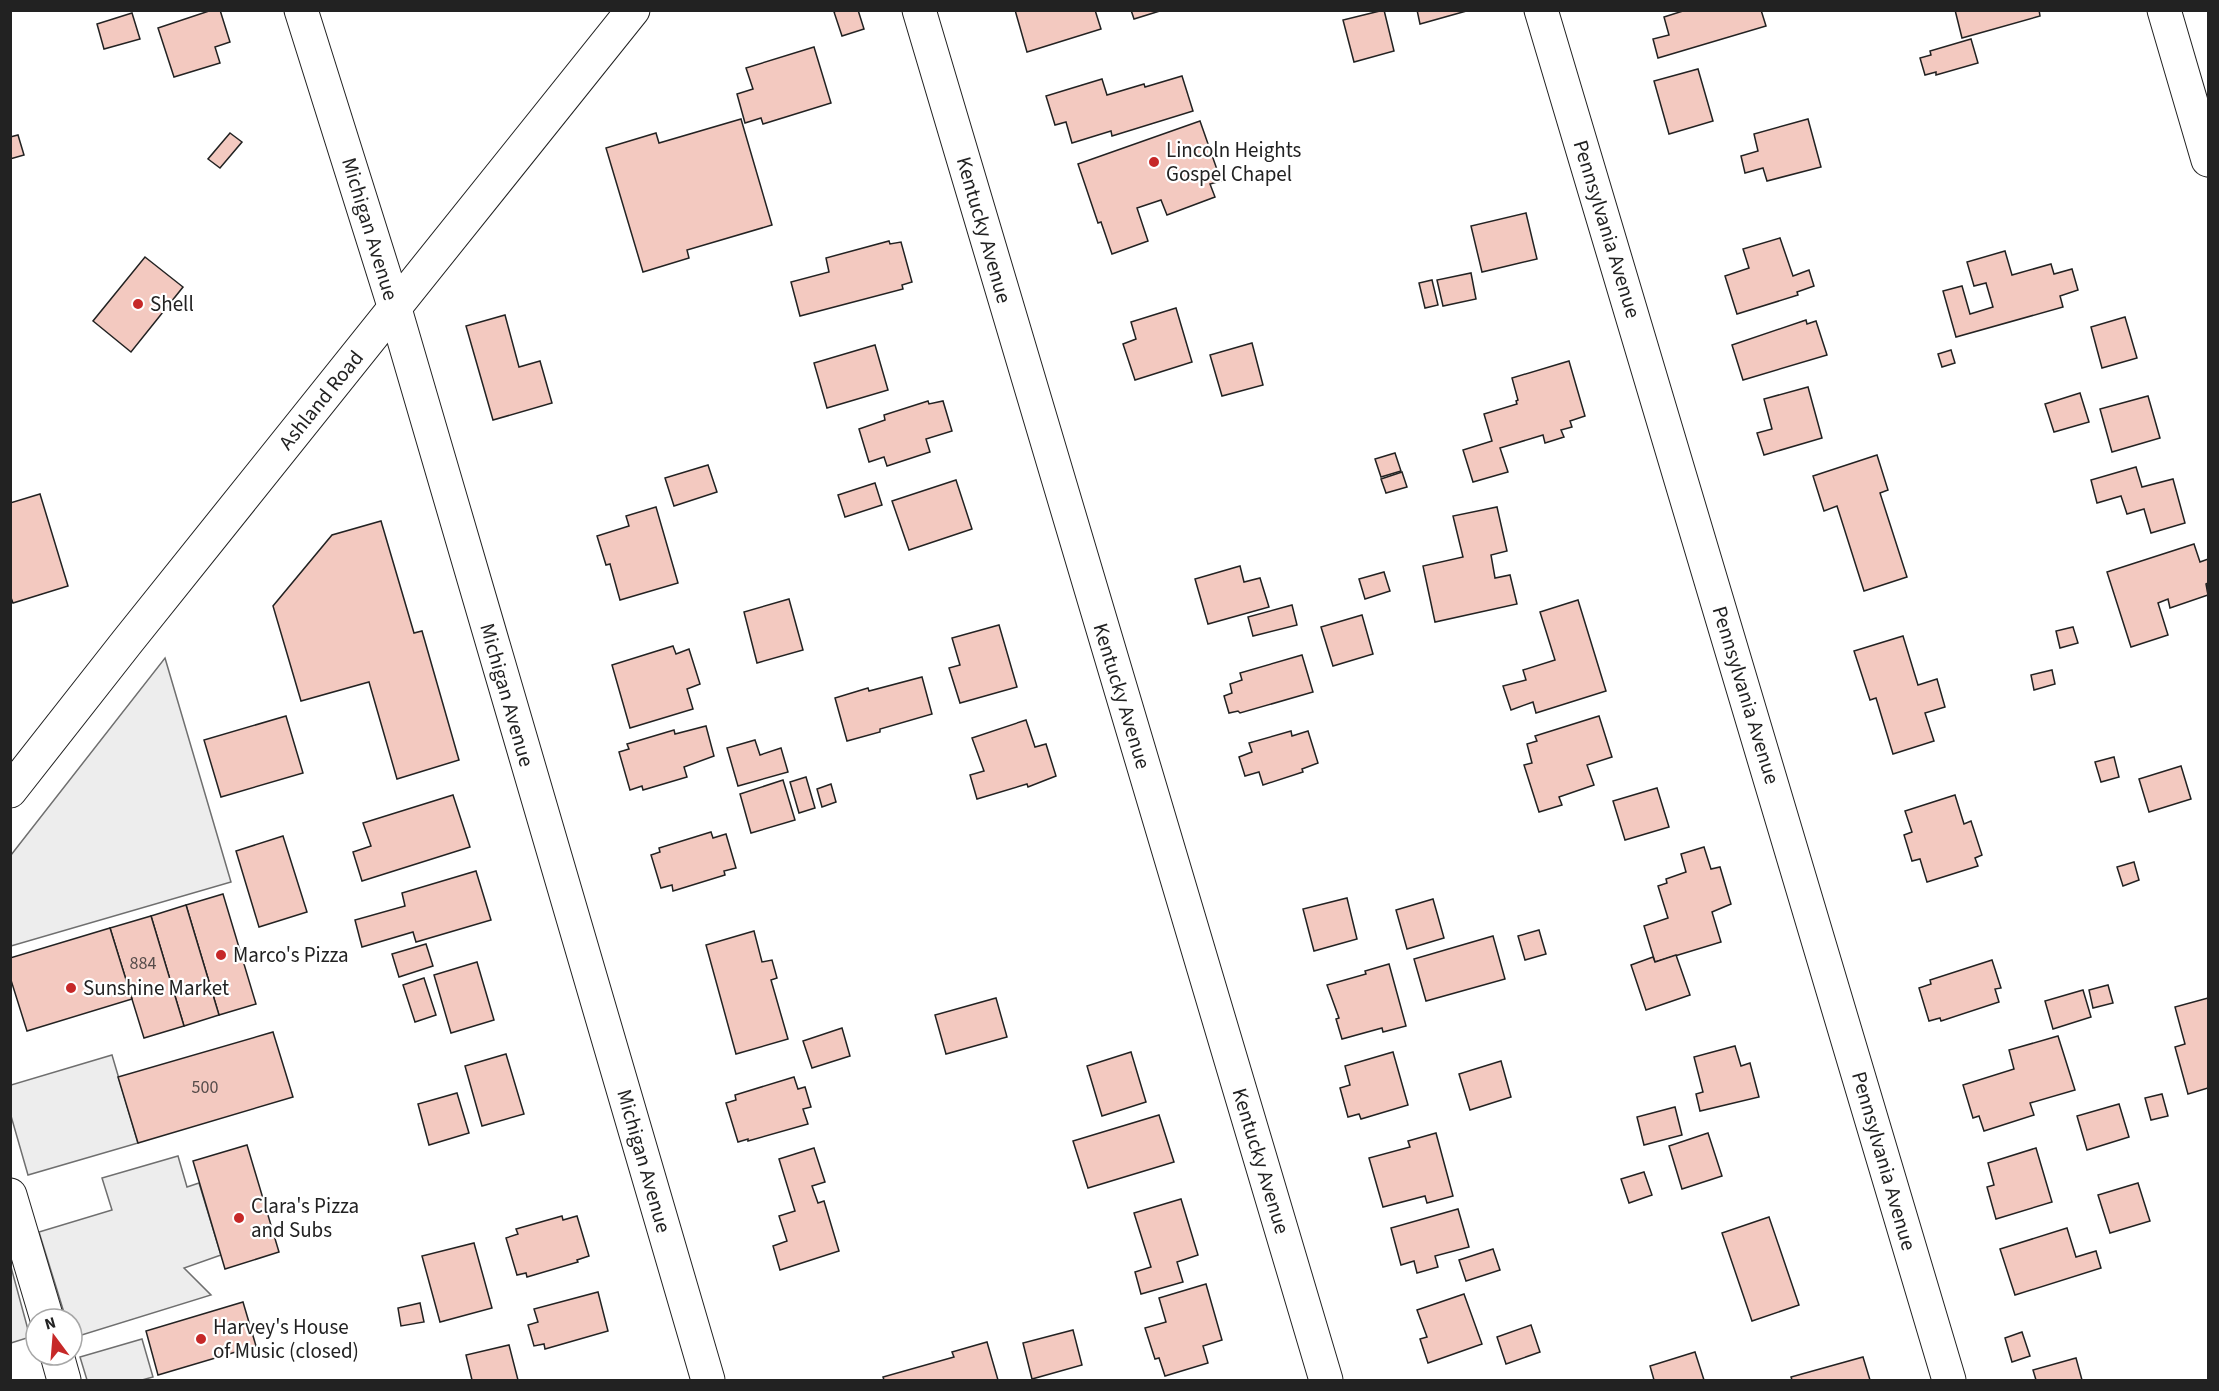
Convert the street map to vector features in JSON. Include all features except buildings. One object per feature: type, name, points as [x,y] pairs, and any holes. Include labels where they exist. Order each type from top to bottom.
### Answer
[{"type":"street","name":"Michigan Avenue","points":[[302,10],[395,309],[708,1380]]},
{"type":"street","name":"Ashland Road","points":[[10,791],[633,10]]},
{"type":"street","name":"Kentucky Avenue","points":[[919,10],[1326,1380]]},
{"type":"street","name":"Pennsylvania Avenue","points":[[1541,10],[1948,1380]]},
{"type":"street","points":[[2164,10],[2208,160]]},
{"type":"street","points":[[10,1195],[43,1307]]},
{"type":"shaded area","points":[[165,658],[231,882],[11,946],[11,855]]},
{"type":"shaded area","points":[[112,1055],[138,1143],[28,1175],[11,1116],[11,1085]]},
{"type":"shaded area","points":[[178,1156],[187,1187],[199,1183],[221,1255],[184,1268],[211,1295],[84,1334],[84,1307],[62,1307],[39,1232],[112,1210],[102,1178]]},
{"type":"shaded area","points":[[11,1267],[24,1315],[24,1339],[10,1343]]},
{"type":"shaded area","points":[[142,1339],[153,1377],[142,1380],[87,1380],[83,1367],[84,1356]]},
{"type":"place","name":"Lincoln Heights Gospel Chapel","points":[[1154,162]]},
{"type":"place","name":"Shell","points":[[138,304]]},
{"type":"place","name":"Marco's Pizza","points":[[221,955]]},
{"type":"place","name":"Sunshine Market","points":[[71,988]]},
{"type":"place","name":"Clara's Pizza and Subs","points":[[239,1218]]},
{"type":"place","name":"Harvey's House of Music (closed)","points":[[201,1339]]}]
